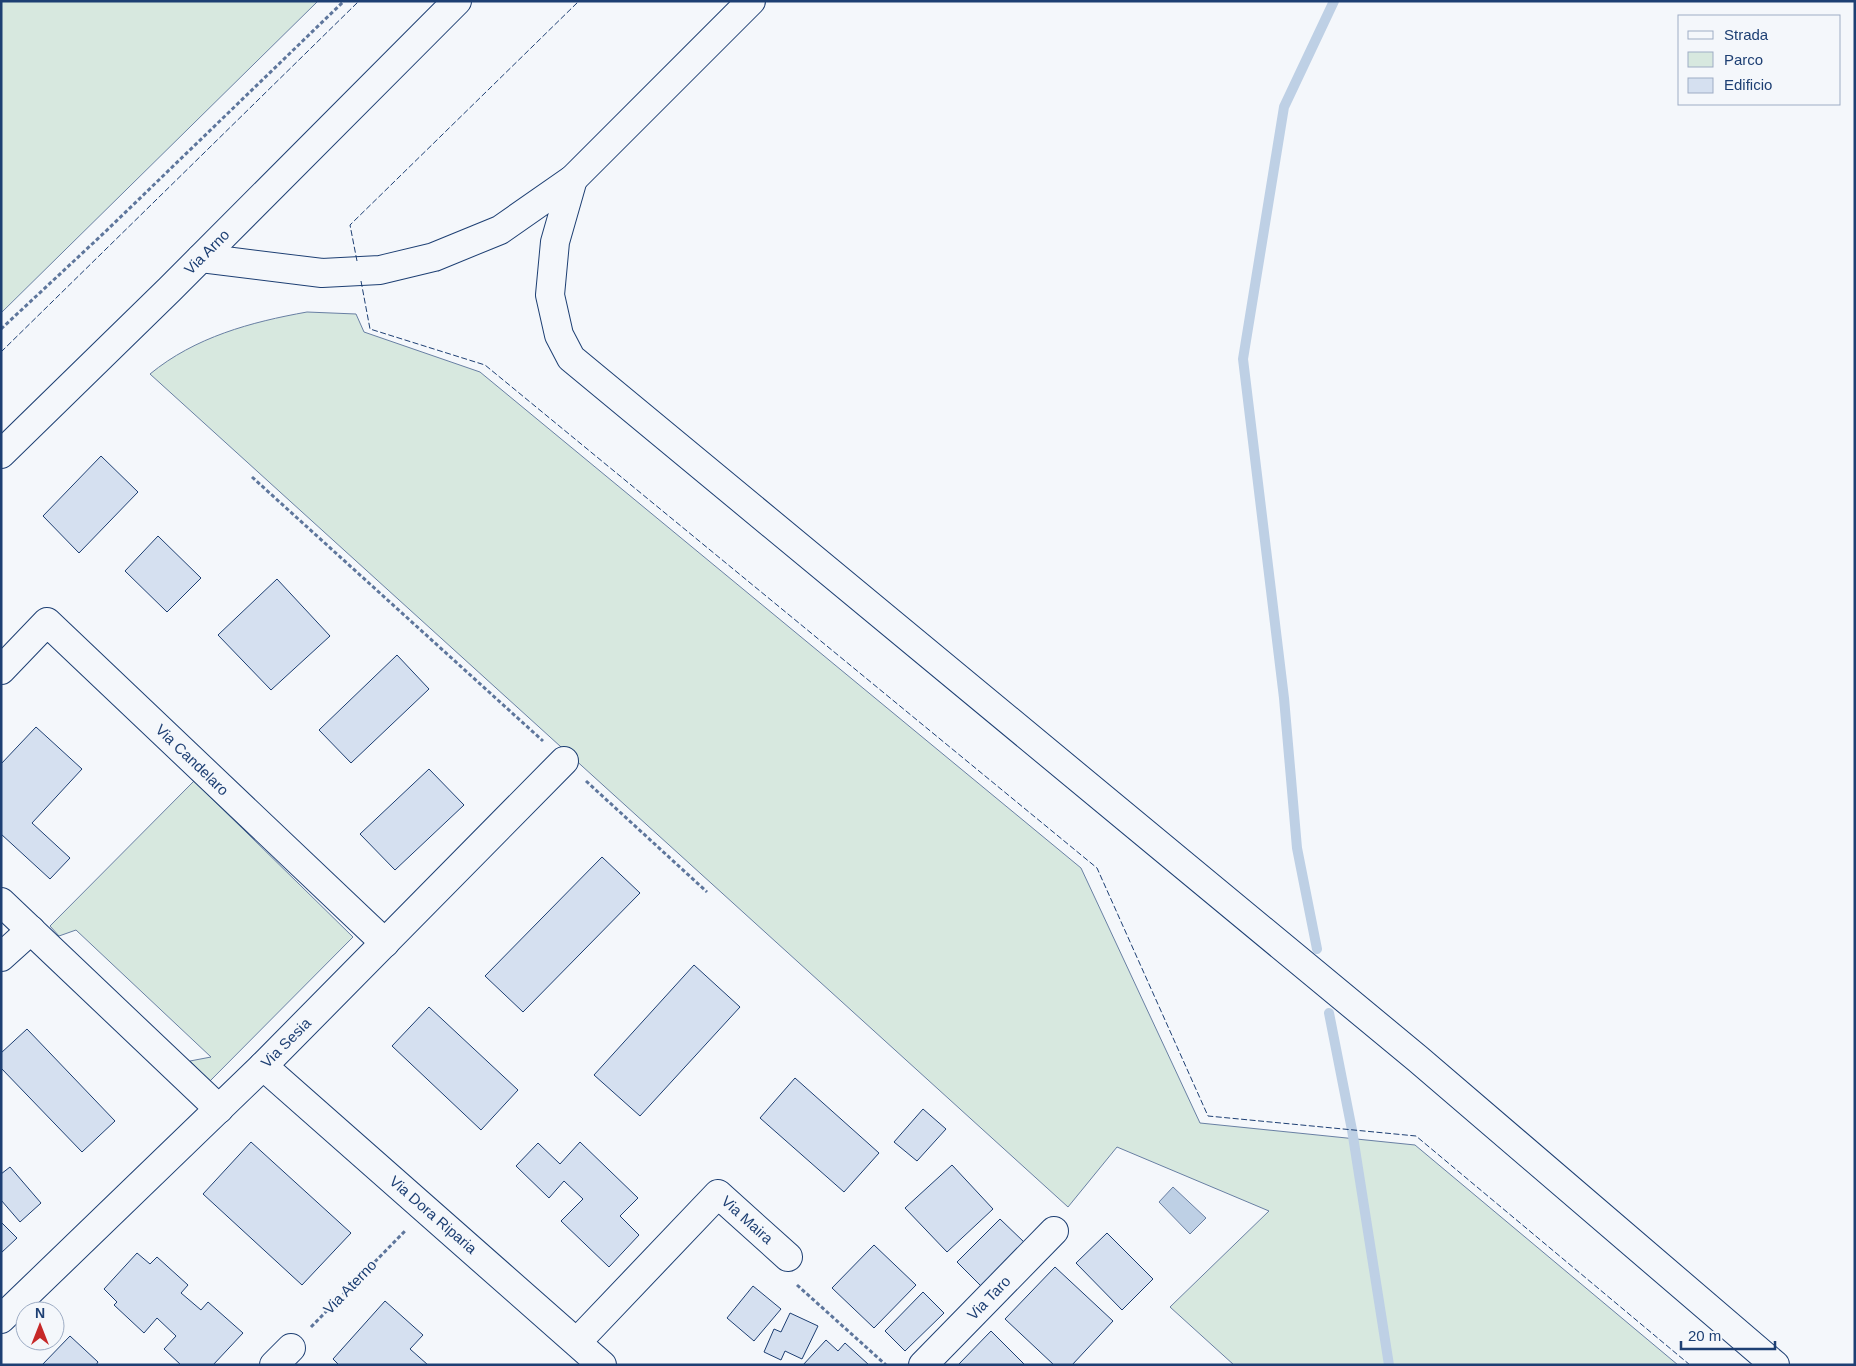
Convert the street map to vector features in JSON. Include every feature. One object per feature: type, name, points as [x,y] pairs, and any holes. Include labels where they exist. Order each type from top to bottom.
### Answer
[{"type":"street","name":"Via Arno","points":[[1,454],[201,258],[457,1]]},
{"type":"street","points":[[201,258],[322,273],[380,270],[434,257],[500,230],[573,179],[752,1]]},
{"type":"street","points":[[573,179],[554,242],[550,295],[559,334],[571,358],[1385,1031],[1775,1365]]},
{"type":"street","name":"Via Candelaro","points":[[1,670],[47,622],[385,943]]},
{"type":"street","name":"Via Sesia","points":[[1,1319],[263,1066],[564,761]]},
{"type":"street","points":[[1,902],[219,1109]]},
{"type":"street","points":[[1,958],[31,930]]},
{"type":"street","name":"Via Dora Riparia","points":[[263,1066],[602,1365]]},
{"type":"street","name":"Via Maira","points":[[577,1342],[718,1194],[788,1257]]},
{"type":"street","name":"Via Taro","points":[[923,1365],[1054,1232]]},
{"type":"path","points":[[1,329],[105,232],[344,1]]},
{"type":"path","points":[[252,477],[707,892]]},
{"type":"path","name":"Via Aterno","points":[[282,1356],[426,1209]]},
{"type":"path","points":[[788,1257],[778,1267],[886,1365]]},
{"type":"green space","points":[[1,1],[318,1],[1,313]]},
{"type":"green space","points":[[307,312],[356,314],[364,332],[480,372],[1081,868],[1200,1123],[1415,1145],[1678,1365],[1234,1365],[1170,1307],[1269,1211],[1117,1147],[1068,1207],[150,374],[186,350],[224,333],[245,326]]},
{"type":"green space","points":[[194,781],[353,937],[210,1081],[190,1061],[211,1057],[76,930],[59,936],[50,926]]},
{"type":"water","points":[[1173,1187],[1206,1218],[1190,1234],[1159,1202]]},
{"type":"building","points":[[101,456],[138,492],[79,553],[43,516]]},
{"type":"building","points":[[158,536],[201,578],[167,612],[125,571]]},
{"type":"building","points":[[277,579],[330,636],[271,690],[218,635]]},
{"type":"building","points":[[397,655],[429,689],[351,763],[319,730]]},
{"type":"building","points":[[36,727],[82,769],[32,823],[70,858],[50,879],[1,834],[1,764]]},
{"type":"building","points":[[429,769],[464,805],[395,870],[360,834]]},
{"type":"building","points":[[602,857],[640,893],[523,1012],[485,976]]},
{"type":"building","points":[[694,965],[740,1007],[640,1116],[594,1075]]},
{"type":"building","points":[[429,1007],[518,1090],[481,1130],[392,1046]]},
{"type":"building","points":[[27,1029],[115,1121],[82,1152],[1,1068],[1,1053]]},
{"type":"building","points":[[795,1078],[879,1153],[844,1192],[760,1118]]},
{"type":"building","points":[[923,1109],[946,1129],[917,1161],[894,1142]]},
{"type":"building","points":[[251,1142],[351,1233],[302,1285],[203,1194]]},
{"type":"building","points":[[580,1142],[638,1198],[620,1216],[639,1235],[609,1267],[561,1221],[583,1199],[564,1181],[549,1198],[516,1166],[538,1143],[560,1164]]},
{"type":"building","points":[[952,1165],[993,1209],[947,1252],[905,1208]]},
{"type":"building","points":[[10,1167],[41,1203],[20,1222],[1,1200],[1,1174]]},
{"type":"building","points":[[1000,1219],[1025,1243],[982,1287],[957,1262]]},
{"type":"building","points":[[1,1222],[17,1238],[1,1253]]},
{"type":"building","points":[[1107,1233],[1153,1279],[1122,1310],[1076,1263]]},
{"type":"building","points":[[874,1245],[916,1285],[874,1328],[832,1288]]},
{"type":"building","points":[[137,1253],[150,1264],[157,1257],[188,1285],[181,1293],[201,1310],[208,1302],[243,1333],[213,1365],[181,1365],[164,1349],[176,1336],[157,1318],[144,1333],[114,1305],[117,1302],[104,1289]]},
{"type":"building","points":[[1055,1267],[1113,1321],[1072,1365],[1054,1365],[1005,1319]]},
{"type":"building","points":[[753,1286],[781,1309],[754,1341],[727,1318]]},
{"type":"building","points":[[923,1292],[944,1313],[905,1351],[885,1331]]},
{"type":"building","points":[[385,1301],[423,1335],[410,1349],[428,1365],[339,1365],[333,1359]]},
{"type":"building","points":[[790,1313],[818,1326],[802,1359],[785,1351],[781,1360],[764,1352],[774,1329],[781,1332]]},
{"type":"building","points":[[991,1331],[1025,1365],[958,1365]]},
{"type":"building","points":[[70,1336],[98,1362],[96,1365],[42,1365],[56,1351],[65,1351],[65,1341]]},
{"type":"building","points":[[826,1340],[838,1351],[845,1343],[869,1365],[803,1365]]},
{"type":"waterway","points":[[1317,949],[1297,848],[1284,698],[1243,359],[1284,107],[1334,1]]},
{"type":"waterway","points":[[1329,1013],[1352,1130],[1389,1365]]},
{"type":"fence","points":[[1,352],[359,1]]},
{"type":"fence","points":[[357,261],[350,225],[579,1]]},
{"type":"fence","points":[[361,281],[370,329],[485,365],[1097,868],[1208,1116],[1416,1136],[1690,1365]]}]
